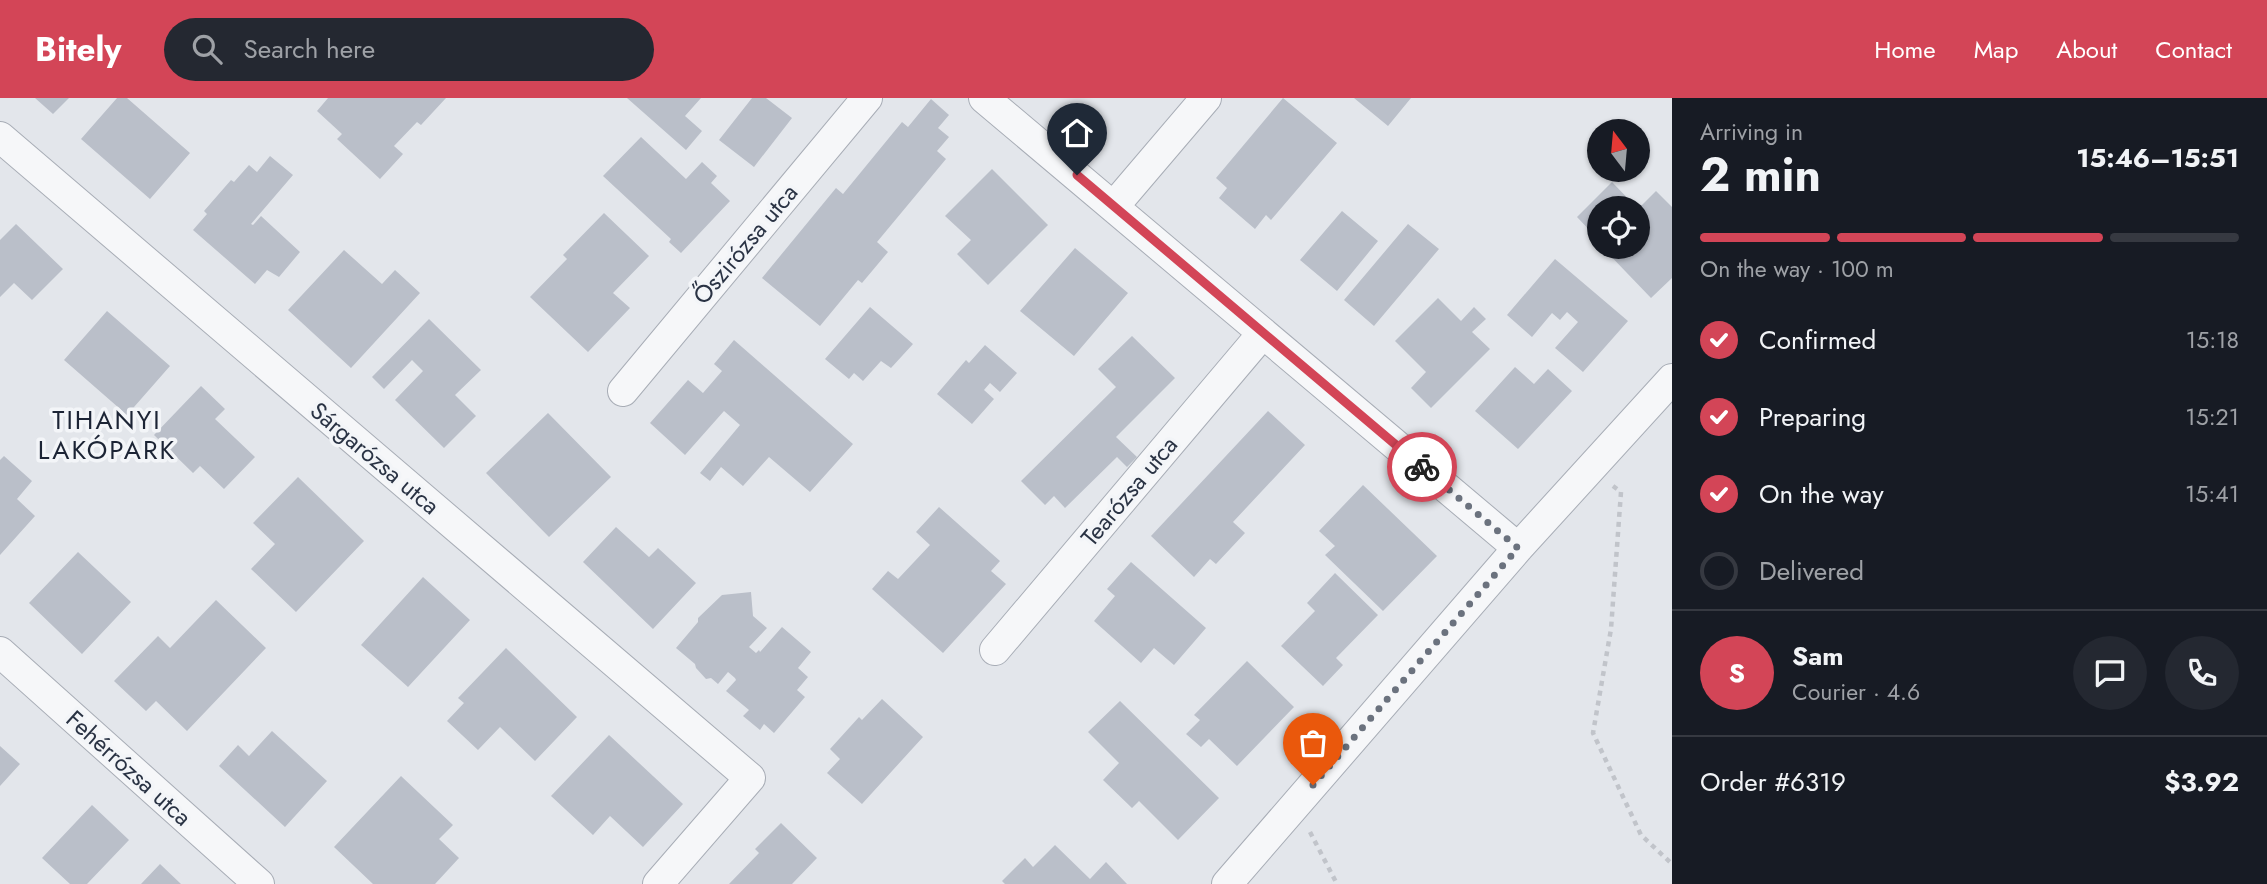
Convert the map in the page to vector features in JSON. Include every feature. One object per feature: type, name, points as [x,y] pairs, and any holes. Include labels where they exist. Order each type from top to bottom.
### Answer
[{"type":"street","name":"Őszirózsa utca","points":[[623,391],[867,98]]},
{"type":"street","points":[[984,98],[1518,548]]},
{"type":"street","points":[[1114,206],[1206,98]]},
{"type":"street","name":"Sárgarózsa utca","points":[[0,138],[750,778],[658,884]]},
{"type":"street","name":"Tearózsa utca","points":[[995,650],[1263,333]]},
{"type":"street","points":[[1227,884],[1518,548],[1672,379]]},
{"type":"street","name":"Fehérrózsa utca","points":[[0,652],[259,884]]},
{"type":"path","points":[[1591,468],[1621,492],[1611,629],[1593,733],[1641,835],[1672,864]]},
{"type":"path","points":[[1296,805],[1337,884]]},
{"type":"building","points":[[35,98],[69,98],[53,114]]},
{"type":"building","points":[[117,98],[127,98],[190,153],[150,199],[81,139]]},
{"type":"building","points":[[328,98],[446,98],[421,125],[417,122],[394,146],[403,154],[380,179],[337,139],[342,134],[317,111]]},
{"type":"building","points":[[627,98],[701,98],[685,116],[702,131],[686,150]]},
{"type":"building","points":[[752,98],[766,98],[792,118],[754,167],[719,140]]},
{"type":"building","points":[[1283,98],[1337,143],[1271,220],[1266,215],[1255,229],[1219,198],[1227,188],[1216,178]]},
{"type":"building","points":[[1354,98],[1411,98],[1388,126]]},
{"type":"building","points":[[931,99],[949,115],[938,128],[949,137],[937,151],[946,159],[877,242],[888,252],[862,283],[858,280],[820,326],[762,278],[836,188],[843,194],[902,122],[908,127]]},
{"type":"building","points":[[641,137],[686,179],[702,162],[717,176],[711,183],[730,201],[681,253],[669,242],[671,239],[603,176]]},
{"type":"building","points":[[270,156],[293,175],[251,224],[261,216],[300,252],[279,277],[267,270],[255,284],[193,230],[207,214],[204,211],[231,180],[234,182],[249,165],[257,172]]},
{"type":"building","points":[[992,169],[1048,225],[988,285],[957,254],[971,240],[945,216]]},
{"type":"building","points":[[1612,182],[1625,196],[1598,196]]},
{"type":"building","points":[[1656,191],[1672,207],[1672,278],[1651,298],[1614,259],[1650,259],[1650,197]]},
{"type":"building","points":[[1587,207],[1587,228],[1577,217]]},
{"type":"building","points":[[1342,211],[1378,241],[1337,291],[1300,260]]},
{"type":"building","points":[[604,213],[649,256],[613,293],[630,308],[588,352],[530,297],[567,259],[563,255]]},
{"type":"building","points":[[16,224],[63,269],[32,300],[14,283],[0,297],[0,240]]},
{"type":"building","points":[[1408,224],[1439,249],[1374,326],[1344,300]]},
{"type":"building","points":[[1075,248],[1128,293],[1074,356],[1020,311]]},
{"type":"building","points":[[344,250],[382,284],[395,270],[420,293],[351,368],[288,310]]},
{"type":"building","points":[[1555,259],[1628,321],[1583,372],[1555,348],[1578,322],[1567,312],[1560,320],[1552,313],[1532,337],[1507,315]]},
{"type":"building","points":[[1438,298],[1461,321],[1474,307],[1486,319],[1472,332],[1490,349],[1431,408],[1411,388],[1426,372],[1395,341]]},
{"type":"building","points":[[870,307],[913,344],[891,368],[881,361],[863,381],[854,373],[849,379],[825,359]]},
{"type":"building","points":[[107,311],[170,366],[127,415],[64,360]]},
{"type":"building","points":[[429,319],[481,370],[455,395],[476,416],[444,448],[395,400],[423,371],[412,360],[384,389],[372,377]]},
{"type":"building","points":[[1132,336],[1175,378],[1116,437],[1137,457],[1127,467],[1117,457],[1065,508],[1054,496],[1045,505],[1021,481],[1116,387],[1098,369]]},
{"type":"building","points":[[734,340],[853,444],[810,492],[769,457],[743,486],[721,467],[710,481],[700,473],[740,425],[724,411],[685,455],[650,423],[688,380],[703,393],[722,371],[714,364]]},
{"type":"building","points":[[985,345],[1017,373],[1000,392],[990,383],[984,390],[994,399],[972,424],[937,394],[966,360],[969,363]]},
{"type":"building","points":[[1515,367],[1534,384],[1548,369],[1572,391],[1518,449],[1475,411]]},
{"type":"building","points":[[201,386],[225,409],[215,419],[255,457],[224,489],[200,466],[193,473],[154,435]]},
{"type":"building","points":[[1268,411],[1305,445],[1233,522],[1245,533],[1216,564],[1210,559],[1194,577],[1151,536]]},
{"type":"building","points":[[548,413],[611,477],[549,537],[486,473]]},
{"type":"building","points":[[4,456],[32,481],[17,499],[35,516],[0,555],[0,460]]},
{"type":"building","points":[[298,477],[364,541],[296,612],[251,569],[275,544],[253,523]]},
{"type":"building","points":[[1363,485],[1437,556],[1383,611],[1325,555],[1335,546],[1319,531]]},
{"type":"building","points":[[939,507],[1000,561],[991,571],[1006,584],[943,653],[872,589],[888,571],[898,579],[930,545],[916,532]]},
{"type":"building","points":[[616,527],[649,557],[658,548],[696,583],[653,629],[583,562]]},
{"type":"building","points":[[78,552],[131,602],[82,654],[29,603]]},
{"type":"building","points":[[1131,562],[1206,628],[1174,665],[1154,648],[1141,663],[1094,621],[1115,596],[1107,589]]},
{"type":"building","points":[[1335,573],[1378,615],[1336,658],[1343,665],[1323,686],[1281,646],[1315,611],[1307,603]]},
{"type":"building","points":[[423,577],[470,620],[408,687],[361,645]]},
{"type":"building","points":[[751,592],[753,616],[767,628],[749,647],[756,653],[759,650],[760,652],[782,627],[811,652],[798,668],[808,677],[797,690],[805,697],[774,733],[764,724],[760,730],[743,716],[749,710],[726,691],[735,678],[728,672],[718,684],[711,678],[706,679],[695,664],[676,648],[698,622],[698,618],[722,595]]},
{"type":"building","points":[[216,600],[266,648],[187,731],[156,701],[146,711],[114,681],[158,636],[170,648]]},
{"type":"building","points":[[506,648],[577,717],[535,761],[500,727],[478,750],[447,721],[464,703],[458,698]]},
{"type":"building","points":[[1247,661],[1294,707],[1237,766],[1209,739],[1201,747],[1186,734],[1200,720],[1194,715]]},
{"type":"building","points":[[882,699],[923,737],[862,804],[827,773],[840,759],[830,749],[859,717],[862,720]]},
{"type":"building","points":[[1120,701],[1219,798],[1178,840],[1139,801],[1132,808],[1103,780],[1119,763],[1088,732]]},
{"type":"building","points":[[272,731],[327,781],[285,827],[219,766],[238,745],[249,756]]},
{"type":"building","points":[[609,735],[683,804],[643,847],[610,816],[593,835],[551,796]]},
{"type":"building","points":[[0,746],[20,764],[0,786]]},
{"type":"building","points":[[401,776],[453,825],[439,839],[459,858],[435,884],[373,884],[334,847]]},
{"type":"building","points":[[92,805],[129,840],[87,884],[70,884],[42,858]]},
{"type":"building","points":[[781,823],[817,858],[792,884],[729,884],[759,853],[755,849]]},
{"type":"building","points":[[1055,845],[1090,879],[1106,862],[1127,884],[1005,884],[1002,881],[1025,858],[1033,867]]},
{"type":"building","points":[[160,864],[181,884],[141,884]]},
{"type":"way so far","points":[[1313,785],[1518,548],[1422,467]]},
{"type":"district","name":"TIHANYI LAKÓPARK","points":[[107,435]]},
{"type":"route","points":[[1077,175],[1422,467]]}]
